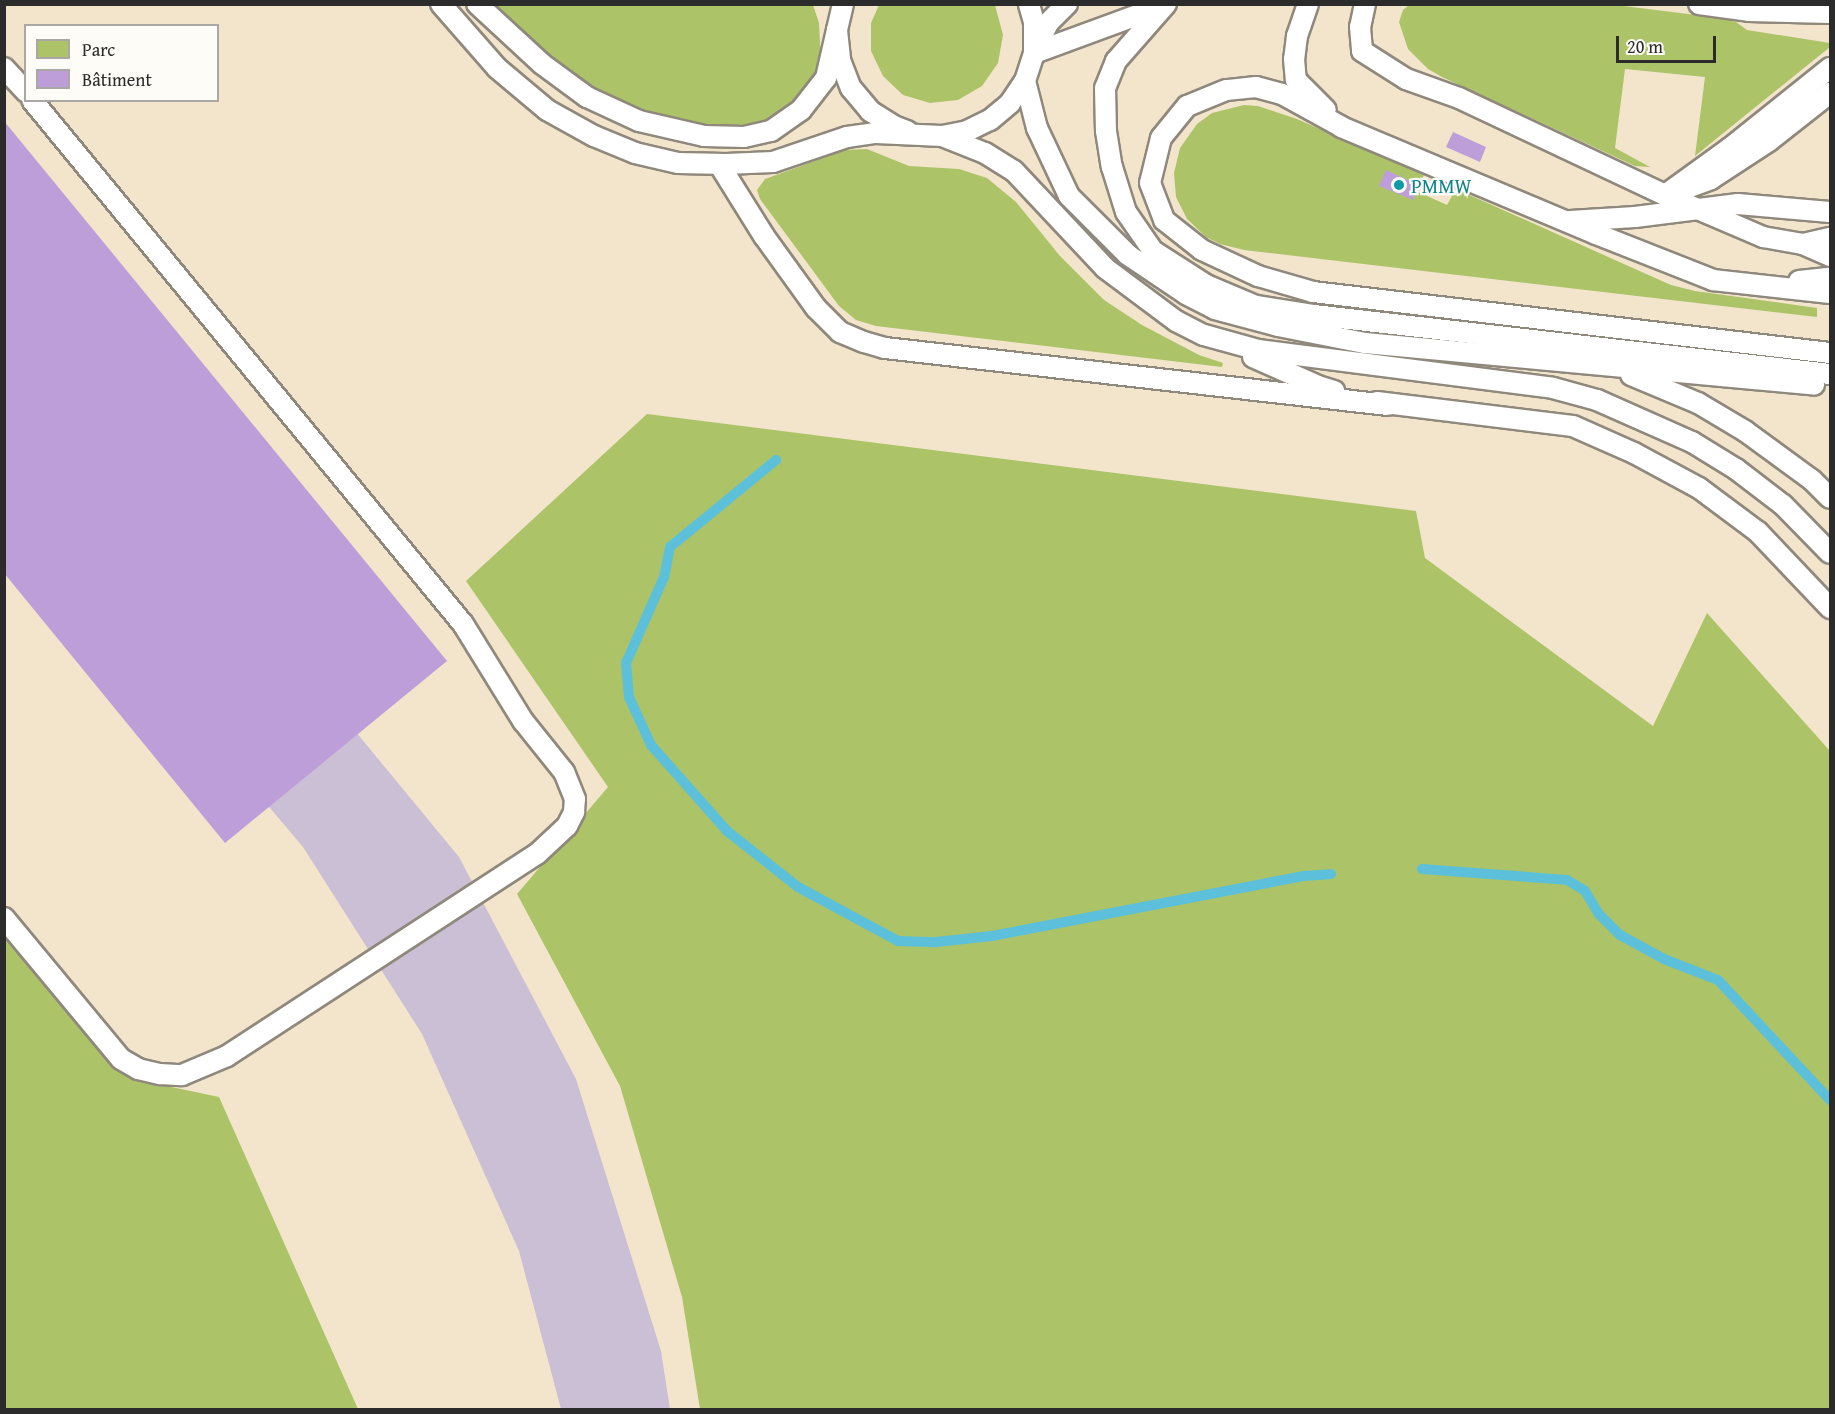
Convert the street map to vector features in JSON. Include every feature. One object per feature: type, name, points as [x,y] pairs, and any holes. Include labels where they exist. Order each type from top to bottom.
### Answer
[{"type":"lane","points":[[441,4],[497,68],[547,110],[594,136],[635,153],[678,163],[719,164],[772,162],[847,137],[876,133],[942,136],[968,131],[990,120],[1010,103],[1025,81],[1034,52],[1048,23],[1067,4]]},
{"type":"lane","points":[[477,4],[542,64],[587,97],[639,121],[704,136],[744,137],[771,131],[801,110],[826,78],[843,4]]},
{"type":"lane","points":[[1029,4],[1034,22],[1034,52]]},
{"type":"lane","points":[[1308,4],[1297,36],[1294,59],[1296,80],[1342,127]]},
{"type":"lane","points":[[1365,4],[1360,27],[1362,51],[1406,79],[1459,98],[1665,195],[1763,237],[1830,247]]},
{"type":"lane","points":[[1699,4],[1749,11],[1830,13]]},
{"type":"lane","points":[[1034,52],[1164,5]]},
{"type":"lane","points":[[1164,5],[1116,61],[1105,88],[1109,149],[1126,212],[1153,251],[1206,285],[1256,306],[1314,315],[1830,374]]},
{"type":"lane","points":[[837,30],[840,60],[851,88],[870,111],[896,128],[918,135]]},
{"type":"lane","points":[[4,68],[24,90]]},
{"type":"lane","points":[[1665,195],[1730,148],[1830,68]]},
{"type":"lane","points":[[1025,81],[1037,129],[1069,196],[1128,255],[1186,294],[1215,309],[1278,326],[1365,343],[1588,362],[1830,387]]},
{"type":"lane","points":[[1830,293],[1713,280],[1564,221],[1342,127],[1282,94],[1256,87],[1226,90],[1187,106],[1161,138],[1150,183],[1164,220],[1202,250],[1258,276],[1313,292],[1830,353]]},
{"type":"lane","points":[[1665,195],[1711,178],[1769,141],[1830,93]]},
{"type":"lane","points":[[4,918],[122,1059],[138,1069],[160,1074],[182,1075],[227,1056],[537,854],[567,826],[574,812],[575,799],[564,772],[523,721],[463,624],[34,102]]},
{"type":"lane","points":[[942,136],[985,153],[1014,171],[1104,268],[1176,321],[1318,386],[1388,405]]},
{"type":"lane","points":[[719,164],[764,236],[816,308],[840,332],[864,342],[885,348],[1573,426],[1634,453],[1699,488],[1758,532],[1830,608]]},
{"type":"lane","points":[[1564,221],[1635,217],[1738,204],[1830,212]]},
{"type":"lane","points":[[1803,243],[1830,238]]},
{"type":"lane","points":[[1803,243],[1830,256]]},
{"type":"lane","points":[[1758,284],[1830,278]]},
{"type":"lane","points":[[1314,315],[1386,302]]},
{"type":"lane","points":[[1204,335],[1282,354],[1553,388],[1597,400],[1692,442],[1736,469],[1783,505],[1830,552]]},
{"type":"lane","points":[[1588,362],[1645,378],[1698,403],[1745,431],[1830,494]]},
{"type":"lane","points":[[1812,480],[1830,498]]},
{"type":"shaded area","points":[[4,305],[459,857],[576,1079],[661,1351],[670,1409],[561,1409],[519,1251],[422,1034],[303,847],[5,494]]},
{"type":"green space","points":[[1608,4],[1720,18],[1736,22],[1747,30],[1830,43],[1830,47],[1695,156],[1705,77],[1625,69],[1615,148],[1650,167],[1635,166],[1428,69],[1408,49],[1399,22],[1403,10],[1409,5]]},
{"type":"green space","points":[[493,5],[813,5],[819,23],[821,62],[809,91],[790,112],[752,127],[724,127],[695,123],[640,109],[588,88],[544,56]]},
{"type":"green space","points":[[879,5],[995,5],[1003,35],[998,63],[982,86],[958,100],[930,103],[903,95],[883,76],[871,51],[871,23]]},
{"type":"green space","points":[[1244,105],[1258,106],[1297,119],[1424,175],[1419,185],[1387,171],[1416,191],[1447,205],[1456,189],[1671,285],[1695,291],[1817,308],[1817,317],[1244,250],[1220,244],[1206,237],[1187,219],[1176,197],[1174,173],[1180,148],[1197,124],[1212,113]]},
{"type":"green space","points":[[867,149],[909,166],[959,169],[987,178],[1016,202],[1060,256],[1104,300],[1142,325],[1199,355],[1223,363],[1222,367],[876,326],[856,320],[839,306],[760,199],[757,190],[765,179],[845,150]]},
{"type":"green space","points":[[647,414],[1416,511],[1425,558],[1653,726],[1707,613],[1830,751],[1830,1409],[700,1409],[682,1297],[620,1086],[517,894],[608,787],[466,581]]},
{"type":"green space","points":[[4,935],[129,1078],[219,1097],[358,1409],[5,1409]]},
{"type":"building","points":[[4,121],[447,661],[225,843],[4,573]]},
{"type":"building","name":"PMMW","points":[[1453,132],[1486,147],[1480,162],[1446,147]]},
{"type":"building","name":"PMMW","points":[[1386,170],[1419,185],[1413,200],[1379,186]]},
{"type":"waterway","points":[[776,460],[670,547],[664,577],[626,663],[629,697],[651,745],[727,831],[798,887],[898,941],[936,942],[992,936],[1304,876],[1331,874]]},
{"type":"waterway","points":[[1422,869],[1567,880],[1585,891],[1598,913],[1620,935],[1664,959],[1718,980],[1830,1100]]},
{"type":"place","name":"PMMW","points":[[1399,185]]}]
